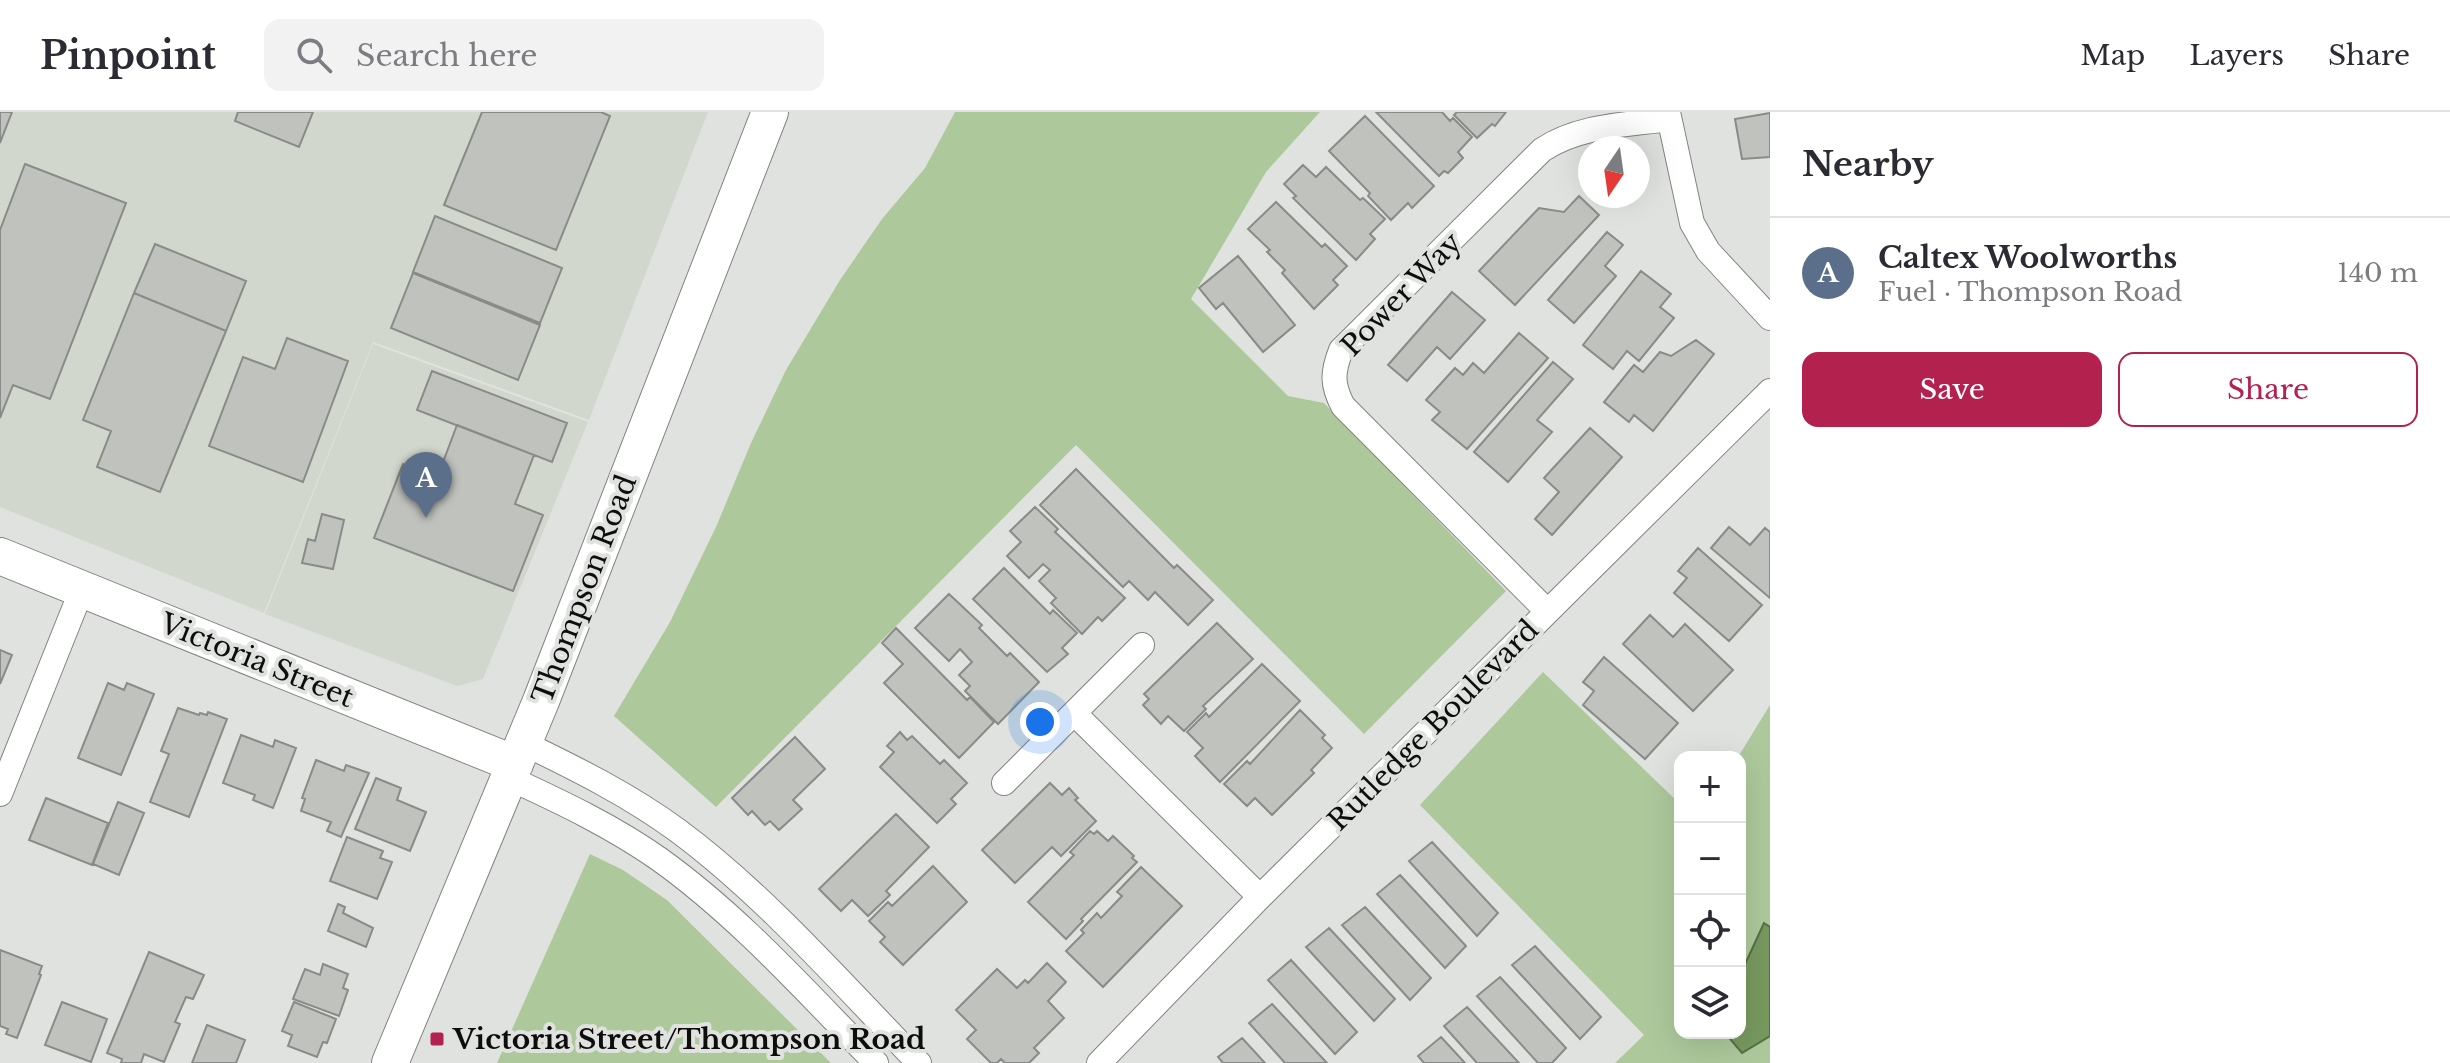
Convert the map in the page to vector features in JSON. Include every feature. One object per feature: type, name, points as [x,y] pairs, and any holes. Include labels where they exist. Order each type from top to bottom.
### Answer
[{"type":"main road","name":"Thompson Road","points":[[390,1063],[516,762],[770,112]]},
{"type":"main road","name":"Victoria Street","points":[[0,556],[516,762]]},
{"type":"street","points":[[1669,116],[1692,223],[1708,251],[1770,318]]},
{"type":"street","name":"Power Way","points":[[1547,611],[1343,406],[1334,389],[1333,369],[1341,350],[1542,150],[1561,137],[1669,116]]},
{"type":"street","name":"Rutledge Boulevard","points":[[1099,1063],[1260,897],[1770,391]]},
{"type":"street","points":[[0,794],[82,589]]},
{"type":"street","points":[[1004,783],[1142,645]]},
{"type":"street","points":[[1074,713],[1260,897]]},
{"type":"street","points":[[516,762],[592,818],[673,869],[736,923],[876,1063]]},
{"type":"street","points":[[516,762],[584,772],[630,798],[710,856],[747,889],[919,1063]]},
{"type":"shaded area","points":[[0,112],[708,112],[589,420],[373,342],[264,613],[0,507]]},
{"type":"shaded area","points":[[955,112],[1320,112],[1266,172],[1191,299],[1288,396],[1324,403],[1506,591],[1364,734],[1076,445],[716,807],[614,716],[670,622],[786,370],[840,280],[882,219],[925,168]]},
{"type":"shaded area","points":[[373,344],[588,422],[483,679],[457,686],[265,614]]},
{"type":"shaded area","points":[[1543,672],[1674,798],[1674,1039],[1746,1039],[1746,751],[1742,751],[1770,705],[1770,1063],[1615,1063],[1644,1035],[1420,805]]},
{"type":"shaded area","points":[[590,854],[623,870],[667,900],[831,1063],[497,1063]]},
{"type":"shaded area","points":[[1764,923],[1770,927],[1770,1036],[1742,1053],[1730,1039],[1746,1039],[1746,962]]},
{"type":"building","points":[[0,112],[12,112],[0,143]]},
{"type":"building","points":[[238,112],[313,112],[299,147],[235,121]]},
{"type":"building","points":[[482,112],[601,112],[610,116],[556,250],[444,205]]},
{"type":"building","points":[[1376,112],[1442,112],[1450,121],[1453,118],[1472,137],[1458,152],[1463,158],[1448,173],[1444,171],[1439,176]]},
{"type":"building","points":[[1457,112],[1506,112],[1495,126],[1492,124],[1477,138],[1454,115]]},
{"type":"building","points":[[1770,113],[1770,157],[1742,159],[1735,119]]},
{"type":"building","points":[[1365,116],[1434,186],[1412,208],[1408,203],[1391,220],[1368,196],[1370,193],[1329,151]]},
{"type":"building","points":[[25,164],[126,203],[50,399],[13,385],[0,418],[0,230]]},
{"type":"building","points":[[1303,165],[1316,177],[1326,167],[1385,219],[1370,234],[1375,239],[1356,260],[1293,198],[1296,196],[1284,184]]},
{"type":"building","points":[[1578,197],[1578,208],[1592,208],[1599,215],[1515,305],[1479,271],[1539,208],[1564,212]]},
{"type":"building","points":[[1276,202],[1322,247],[1325,244],[1347,266],[1333,280],[1338,285],[1314,309],[1282,273],[1285,270],[1267,252],[1270,250],[1248,229]]},
{"type":"building","points":[[435,216],[562,268],[540,323],[413,272]]},
{"type":"building","points":[[1607,232],[1623,245],[1605,266],[1616,276],[1574,323],[1548,300]]},
{"type":"building","points":[[155,244],[246,281],[226,331],[134,293]]},
{"type":"building","points":[[1238,256],[1295,325],[1263,352],[1223,303],[1216,309],[1199,288]]},
{"type":"building","points":[[1641,271],[1671,294],[1660,307],[1674,318],[1639,361],[1627,351],[1613,369],[1583,345]]},
{"type":"building","points":[[413,273],[540,325],[518,380],[391,328]]},
{"type":"building","points":[[1452,292],[1485,320],[1450,359],[1437,347],[1407,381],[1388,365]]},
{"type":"building","points":[[134,293],[226,331],[160,492],[97,467],[111,431],[83,420]]},
{"type":"building","points":[[1519,333],[1548,358],[1467,449],[1432,420],[1440,412],[1426,400],[1455,368],[1463,375],[1473,363],[1484,373]]},
{"type":"building","points":[[287,338],[348,361],[303,482],[209,446],[243,357],[275,369]]},
{"type":"building","points":[[1696,340],[1714,354],[1653,431],[1634,415],[1629,422],[1604,402],[1634,365],[1643,372],[1660,352],[1671,356]]},
{"type":"building","points":[[1553,362],[1573,379],[1537,420],[1552,432],[1508,482],[1474,452]]},
{"type":"building","points":[[432,371],[567,423],[552,462],[417,410]]},
{"type":"building","points":[[457,425],[534,455],[515,504],[543,515],[513,591],[374,538],[403,464],[437,478]]},
{"type":"building","points":[[1590,428],[1622,457],[1552,535],[1535,519],[1559,492],[1544,478]]},
{"type":"building","points":[[1076,469],[1174,568],[1177,565],[1213,600],[1188,625],[1155,592],[1148,600],[1129,581],[1123,587],[1040,505]]},
{"type":"building","points":[[1035,507],[1058,529],[1055,532],[1125,598],[1102,621],[1098,617],[1082,634],[1051,603],[1056,598],[1039,581],[1050,570],[1043,564],[1029,578],[1007,556],[1021,542],[1010,531]]},
{"type":"building","points":[[322,514],[344,520],[333,569],[302,563],[308,539],[315,541]]},
{"type":"building","points":[[1729,527],[1750,545],[1765,528],[1770,532],[1770,598],[1711,548]]},
{"type":"building","points":[[1698,548],[1762,605],[1729,641],[1674,593],[1687,578],[1678,571]]},
{"type":"building","points":[[1004,568],[1050,614],[1053,610],[1077,633],[1062,648],[1068,654],[1047,672],[973,599]]},
{"type":"building","points":[[949,594],[982,625],[979,628],[1007,656],[1010,653],[1039,682],[998,724],[965,691],[970,686],[959,675],[972,662],[960,649],[949,661],[915,628]]},
{"type":"building","points":[[1650,615],[1673,637],[1685,624],[1733,670],[1693,711],[1623,644]]},
{"type":"building","points":[[1217,623],[1253,659],[1203,706],[1206,709],[1184,731],[1168,716],[1161,724],[1143,705],[1149,699],[1144,694]]},
{"type":"building","points":[[896,628],[967,700],[970,697],[994,722],[959,758],[884,683],[903,664],[882,643]]},
{"type":"building","points":[[0,650],[12,655],[0,684]]},
{"type":"building","points":[[1604,657],[1678,723],[1645,759],[1583,705],[1594,691],[1583,682]]},
{"type":"building","points":[[1262,664],[1300,701],[1220,782],[1195,756],[1203,748],[1187,732],[1206,713],[1209,717]]},
{"type":"building","points":[[108,683],[124,690],[127,683],[154,694],[121,775],[78,758]]},
{"type":"building","points":[[178,708],[199,715],[207,715],[208,712],[227,719],[189,817],[150,802],[169,754],[161,751]]},
{"type":"building","points":[[1300,710],[1325,735],[1322,738],[1332,748],[1311,770],[1314,773],[1272,815],[1255,798],[1247,806],[1224,784],[1247,761],[1250,764]]},
{"type":"building","points":[[900,732],[907,740],[912,736],[940,764],[944,760],[967,783],[951,799],[956,804],[937,823],[880,767],[894,752],[887,746]]},
{"type":"building","points":[[241,735],[273,747],[275,740],[296,748],[273,808],[253,800],[255,795],[223,783]]},
{"type":"building","points":[[795,737],[825,769],[793,800],[802,809],[779,830],[770,821],[765,825],[752,811],[748,815],[732,798]]},
{"type":"building","points":[[316,760],[344,771],[346,765],[369,773],[341,837],[327,831],[331,822],[301,811],[305,799],[302,798]]},
{"type":"building","points":[[376,778],[401,788],[397,800],[426,812],[410,851],[355,829]]},
{"type":"building","points":[[1050,783],[1062,795],[1069,788],[1078,798],[1075,800],[1096,821],[1061,856],[1052,847],[1015,883],[982,850]]},
{"type":"building","points":[[46,798],[108,823],[92,865],[29,840]]},
{"type":"building","points":[[118,802],[144,813],[119,875],[93,864]]},
{"type":"building","points":[[896,814],[929,847],[886,891],[890,895],[868,916],[852,900],[841,911],[819,889]]},
{"type":"building","points":[[1090,831],[1094,834],[1097,831],[1108,841],[1113,836],[1137,862],[1081,919],[1083,921],[1066,939],[1028,902],[1074,855],[1070,852]]},
{"type":"building","points":[[347,837],[383,851],[380,858],[392,862],[377,899],[330,881]]},
{"type":"building","points":[[1432,842],[1498,913],[1477,936],[1409,861]]},
{"type":"building","points":[[933,866],[967,902],[903,965],[880,942],[885,937],[869,921],[888,902],[892,906]]},
{"type":"building","points":[[1141,867],[1182,906],[1103,987],[1066,951],[1084,933],[1081,930],[1097,913],[1101,918],[1122,896],[1117,892]]},
{"type":"building","points":[[1400,875],[1466,946],[1445,968],[1377,894]]},
{"type":"building","points":[[338,904],[345,907],[343,913],[373,928],[366,947],[328,931]]},
{"type":"building","points":[[1365,907],[1431,978],[1410,1000],[1342,925]]},
{"type":"building","points":[[1329,928],[1395,999],[1374,1021],[1306,947]]},
{"type":"building","points":[[1535,946],[1601,1017],[1580,1039],[1512,965]]},
{"type":"building","points":[[0,950],[42,966],[17,1038],[6,1034],[8,1029],[0,1026]]},
{"type":"building","points":[[149,952],[204,975],[193,999],[186,997],[175,1022],[180,1024],[164,1062],[144,1054],[141,1063],[121,1063],[122,1059],[107,1053]]},
{"type":"building","points":[[1291,960],[1357,1032],[1335,1054],[1268,980]]},
{"type":"building","points":[[1047,963],[1066,982],[1048,1001],[1064,1018],[1034,1048],[1039,1053],[1029,1063],[1005,1063],[1001,1059],[991,1063],[967,1039],[976,1030],[956,1010],[997,969],[1017,988],[1025,980],[1028,983]]},
{"type":"building","points":[[323,964],[348,974],[343,988],[348,990],[339,1016],[293,999],[305,969],[320,975]]},
{"type":"building","points":[[1500,977],[1566,1048],[1552,1063],[1538,1063],[1477,996]]},
{"type":"building","points":[[62,1002],[107,1019],[91,1062],[45,1045]]},
{"type":"building","points":[[294,1002],[336,1019],[327,1043],[323,1042],[317,1057],[288,1046],[292,1035],[282,1031]]},
{"type":"building","points":[[1272,1004],[1327,1063],[1285,1063],[1249,1023]]},
{"type":"building","points":[[1467,1007],[1519,1063],[1477,1063],[1444,1026]]},
{"type":"building","points":[[207,1025],[245,1040],[236,1063],[192,1063]]},
{"type":"building","points":[[1441,1037],[1465,1063],[1424,1063],[1418,1056]]},
{"type":"building","points":[[1242,1038],[1265,1063],[1223,1063],[1218,1057]]},
{"type":"place","name":"Caltex Woolworths","points":[[426,518]]},
{"type":"place","name":"Victoria Street/Thompson Road","points":[[437,1039]]}]
